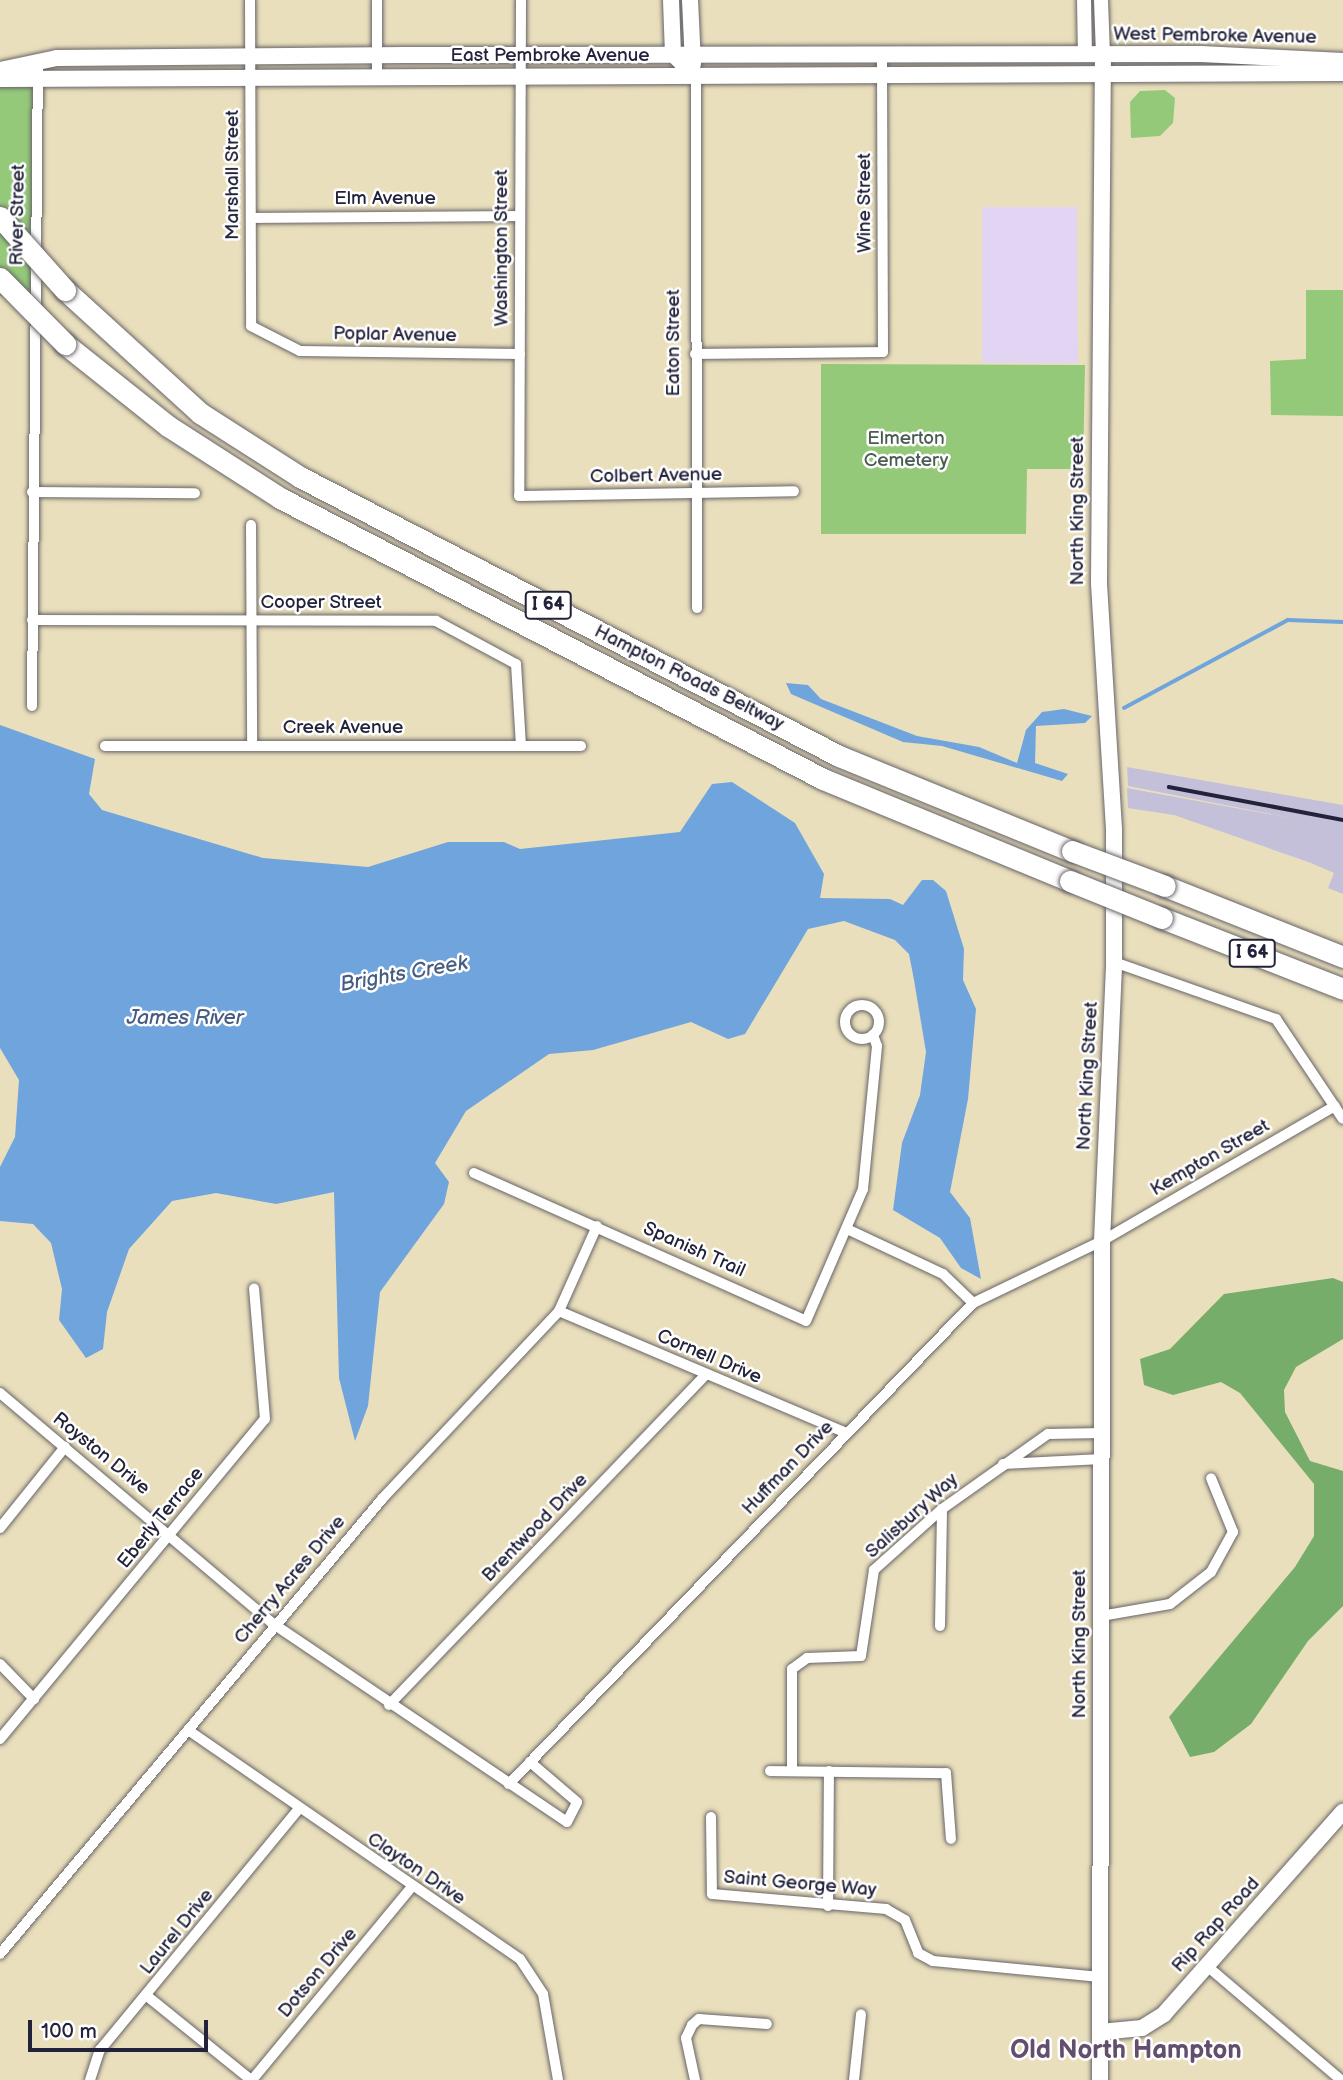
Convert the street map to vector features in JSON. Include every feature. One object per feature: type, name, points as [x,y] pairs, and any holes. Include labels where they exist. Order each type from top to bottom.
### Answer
[{"type":"highway","name":"Hampton Roads Beltway","points":[[0,216],[65,290],[190,405],[300,477],[839,756],[1343,957]]},
{"type":"highway","name":"Hampton Roads Beltway","points":[[0,278],[65,344],[168,426],[280,498],[823,779],[1343,989]]},
{"type":"main road","points":[[671,0],[673,54],[696,78]]},
{"type":"main road","name":"Eaton Street","points":[[690,0],[691,54],[696,78]]},
{"type":"main road","name":"East Pembroke Avenue","points":[[0,70],[38,60],[251,57],[1085,55]]},
{"type":"main road","points":[[1085,55],[1100,75]]},
{"type":"main road","name":"West Pembroke Avenue","points":[[1085,55],[1343,61]]},
{"type":"main road","name":"North King Street","points":[[1100,2080],[1102,1241],[1114,962],[1114,829],[1099,582],[1100,75],[1103,55]]},
{"type":"main road","name":"West Pembroke Avenue","points":[[1100,75],[1343,73]]},
{"type":"main road","name":"East Pembroke Avenue","points":[[0,79],[251,75],[696,78],[1100,75]]},
{"type":"main road","name":"Rip Rap Road","points":[[1100,2032],[1153,2022],[1340,1823]]},
{"type":"street","name":"Marshall Street","points":[[250,0],[251,326],[272,337]]},
{"type":"street","points":[[377,0],[377,76]]},
{"type":"street","name":"Washington Street","points":[[519,496],[521,0]]},
{"type":"street","points":[[1084,0],[1085,55]]},
{"type":"street","name":"North King Street","points":[[1101,0],[1103,55]]},
{"type":"street","name":"Wine Street","points":[[695,354],[883,352],[882,54]]},
{"type":"street","name":"River Street","points":[[32,706],[38,60]]},
{"type":"street","name":"Eaton Street","points":[[696,78],[697,608]]},
{"type":"street","name":"Elm Avenue","points":[[251,218],[519,216]]},
{"type":"street","name":"Poplar Avenue","points":[[272,337],[300,351],[520,354]]},
{"type":"street","name":"Colbert Avenue","points":[[519,496],[794,491]]},
{"type":"street","points":[[32,492],[195,494]]},
{"type":"street","points":[[251,525],[252,746]]},
{"type":"street","name":"Cooper Street","points":[[32,620],[436,621],[516,664],[521,746]]},
{"type":"street","name":"Creek Avenue","points":[[105,746],[581,746]]},
{"type":"street","points":[[1114,962],[1276,1019],[1343,1119]]},
{"type":"street","name":"Spanish Trail","points":[[474,1173],[806,1321],[863,1189],[877,1046],[873,1035]]},
{"type":"street","name":"Kempton Street","points":[[1102,1241],[1335,1106]]},
{"type":"street","name":"Cherry Acres Drive","points":[[0,1954],[382,1499],[559,1311],[597,1226]]},
{"type":"street","points":[[847,1229],[943,1274],[973,1303]]},
{"type":"street","name":"Huffman Drive","points":[[509,1784],[973,1303],[1102,1241]]},
{"type":"street","name":"Eberly Terrace","points":[[0,1739],[265,1419],[254,1288]]},
{"type":"street","name":"Cornell Drive","points":[[559,1311],[846,1433]]},
{"type":"street","name":"Brentwood Drive","points":[[389,1705],[705,1375]]},
{"type":"street","name":"Royston Drive","points":[[0,1393],[171,1534],[275,1625]]},
{"type":"street","name":"Salisbury Way","points":[[792,1771],[792,1669],[807,1658],[862,1656],[874,1570],[942,1509],[1000,1464],[1048,1434],[1102,1433]]},
{"type":"street","points":[[0,1528],[65,1447]]},
{"type":"street","points":[[1000,1464],[1102,1459]]},
{"type":"street","points":[[1101,1615],[1170,1604],[1212,1572],[1233,1532],[1211,1478]]},
{"type":"street","points":[[940,1626],[942,1509]]},
{"type":"street","points":[[275,1625],[557,1819],[574,1817],[577,1802],[530,1762]]},
{"type":"street","points":[[0,1664],[34,1699]]},
{"type":"street","name":"Clayton Drive","points":[[188,1730],[411,1888],[520,1959],[536,1976],[558,2080]]},
{"type":"street","points":[[770,1771],[946,1773],[951,1839]]},
{"type":"street","points":[[828,1906],[829,1771]]},
{"type":"street","name":"Laurel Drive","points":[[90,2080],[100,2050],[299,1809]]},
{"type":"street","name":"Saint George Way","points":[[711,1817],[712,1894],[897,1912],[918,1953],[933,1961],[1100,1977]]},
{"type":"street","name":"Dotson Drive","points":[[251,2080],[411,1888]]},
{"type":"street","points":[[1207,1966],[1341,2080]]},
{"type":"street","points":[[147,1996],[251,2080]]},
{"type":"street","points":[[854,2080],[861,2014]]},
{"type":"street","points":[[695,2080],[687,2038],[692,2025],[699,2019],[767,2024]]},
{"type":"shaded area","points":[[982,207],[1077,207],[1078,363],[982,363]]},
{"type":"shaded area","points":[[1127,767],[1343,805],[1343,894],[1328,888],[1334,873],[1311,863],[1174,815],[1128,808],[1127,788],[1301,820],[1128,786]]},
{"type":"green space","points":[[38,75],[37,300],[0,296],[0,78]]},
{"type":"green space","points":[[1165,90],[1175,98],[1173,123],[1160,136],[1131,138],[1130,102],[1140,91]]},
{"type":"green space","points":[[1306,290],[1343,290],[1343,416],[1271,415],[1270,361],[1306,359]]},
{"type":"green space","name":"Elmerton Cemetery","points":[[821,364],[1085,365],[1083,469],[1027,469],[1026,534],[821,534]]},
{"type":"green space","points":[[1333,1278],[1343,1282],[1343,1339],[1296,1367],[1284,1390],[1285,1412],[1310,1461],[1343,1471],[1343,1606],[1308,1641],[1251,1724],[1214,1752],[1190,1757],[1169,1717],[1295,1567],[1314,1536],[1314,1484],[1240,1393],[1221,1382],[1173,1395],[1144,1385],[1140,1359],[1170,1349],[1224,1294]]},
{"type":"water","points":[[786,683],[808,685],[821,699],[917,736],[979,747],[1017,763],[1026,730],[1042,712],[1064,709],[1092,716],[1085,723],[1036,726],[1035,763],[1068,774],[1062,781],[942,746],[903,742],[791,694]]},
{"type":"water","name":"James River","points":[[0,725],[95,759],[89,794],[102,810],[263,858],[368,867],[448,842],[504,842],[520,849],[680,832],[712,784],[732,782],[795,823],[824,874],[820,898],[890,899],[903,905],[922,880],[933,880],[946,891],[964,949],[963,980],[976,1009],[968,1099],[950,1192],[970,1218],[981,1279],[961,1268],[940,1238],[893,1210],[902,1143],[920,1095],[926,1052],[914,980],[909,954],[895,940],[844,921],[808,929],[745,1034],[728,1039],[691,1022],[593,1050],[549,1054],[466,1111],[435,1163],[449,1182],[444,1204],[380,1292],[368,1406],[355,1441],[339,1378],[334,1192],[276,1204],[216,1193],[172,1201],[129,1249],[107,1312],[103,1349],[86,1358],[59,1320],[62,1289],[51,1243],[33,1224],[0,1221],[0,1167],[15,1137],[19,1080],[0,1048]]},
{"type":"waterway","points":[[1124,708],[1288,620],[1343,622]]},
{"type":"railway","points":[[1169,787],[1343,820]]},
{"type":"district","name":"Old North Hampton","points":[[1126,2051]]},
{"type":"water label","name":"Brights Creek","points":[[404,974]]}]
